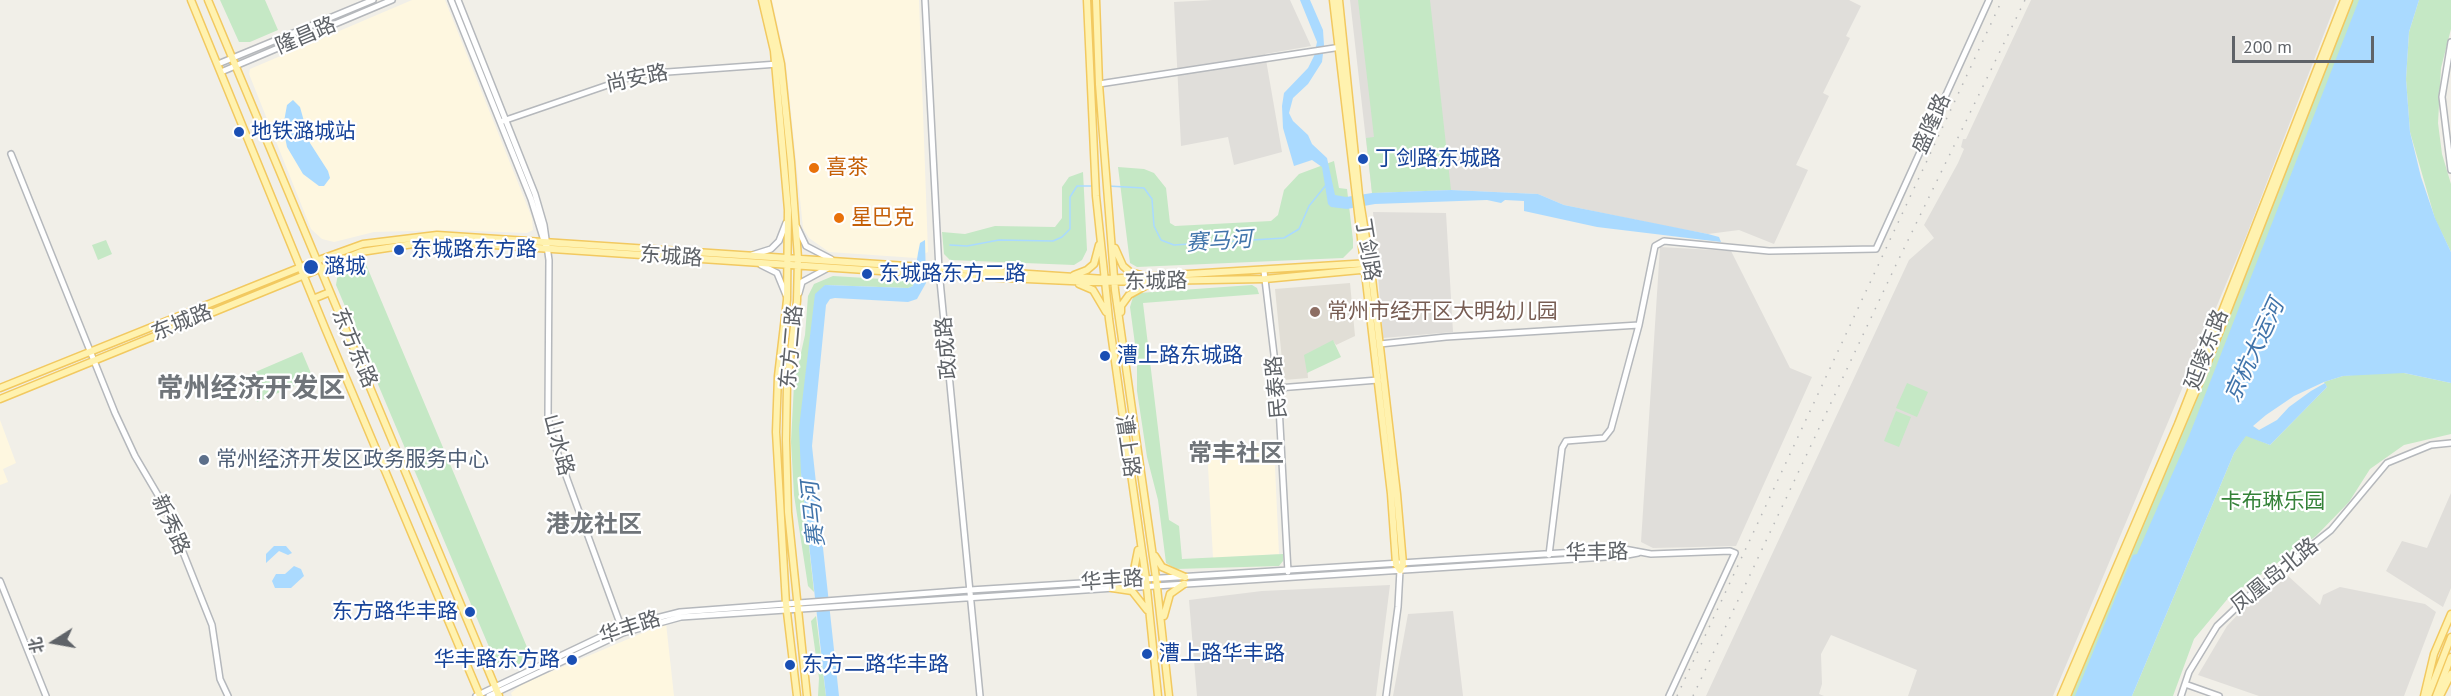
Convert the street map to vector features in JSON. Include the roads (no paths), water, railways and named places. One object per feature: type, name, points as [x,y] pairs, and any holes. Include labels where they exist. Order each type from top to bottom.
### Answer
[{"type":"main road","name":"东方东路","points":[[191,0],[478,696]]},
{"type":"main road","name":"东方东路","points":[[208,0],[497,691]]},
{"type":"main road","name":"东方二路","points":[[762,0],[778,64],[788,210],[788,300],[778,376],[776,432],[787,607],[797,696]]},
{"type":"main road","name":"东方二路","points":[[767,0],[778,64],[798,262],[797,301],[787,385],[786,440],[788,512],[807,696]]},
{"type":"main road","name":"漕上路","points":[[1087,0],[1096,196],[1109,319],[1147,587],[1158,696]]},
{"type":"main road","points":[[1096,0],[1099,84]]},
{"type":"main road","name":"丁剑路","points":[[1333,0],[1342,47]]},
{"type":"main road","name":"丁剑路","points":[[1339,0],[1357,195],[1380,344],[1400,566]]},
{"type":"main road","name":"延陵东路","points":[[2061,696],[2190,392],[2343,0]]},
{"type":"main road","name":"延陵东路","points":[[2067,696],[2203,374],[2349,0]]},
{"type":"main road","name":"漕上路","points":[[1099,84],[1114,281],[1156,578],[1169,696]]},
{"type":"main road","points":[[1064,276],[1079,274],[1094,264],[1098,254],[1100,220]]},
{"type":"main road","name":"东城路","points":[[0,388],[300,266],[363,244],[437,235],[1070,281],[1265,275],[1367,266]]},
{"type":"main road","points":[[1112,238],[1123,266],[1130,272],[1151,280]]},
{"type":"main road","name":"东城路","points":[[0,399],[361,252],[433,241],[547,244]]},
{"type":"main road","name":"丁剑路","points":[[1367,266],[1400,566]]},
{"type":"main road","name":"东城路","points":[[939,272],[1064,276],[1105,281]]},
{"type":"main road","points":[[1121,334],[1121,306],[1137,288],[1151,280]]},
{"type":"main road","points":[[1070,281],[1093,290],[1104,304],[1109,319]]},
{"type":"main road","points":[[313,299],[330,292]]},
{"type":"main road","points":[[1112,585],[1134,570],[1138,562],[1138,532]]},
{"type":"main road","points":[[1152,549],[1162,567],[1185,581],[1170,594],[1165,605],[1162,625]]},
{"type":"main road","points":[[1112,585],[1132,591],[1139,597],[1150,620]]},
{"type":"main road","points":[[2426,696],[2434,654],[2451,614]]},
{"type":"main road","points":[[2426,696],[2451,637]]},
{"type":"main road","points":[[2438,696],[2451,657]]},
{"type":"main road","points":[[2438,696],[2451,674]]},
{"type":"street","name":"隆昌路","points":[[218,64],[373,0]]},
{"type":"street","name":"隆昌路","points":[[221,72],[392,0]]},
{"type":"street","name":"山水路","points":[[451,0],[535,194],[547,244],[548,416],[554,443],[622,630]]},
{"type":"street","name":"山水路","points":[[458,0],[503,121]]},
{"type":"street","name":"政成路","points":[[925,0],[939,272],[980,696]]},
{"type":"street","name":"盛隆路","points":[[1639,325],[1655,246],[1664,241],[1769,251],[1876,249],[1989,0]]},
{"type":"street","points":[[2451,42],[2442,97],[2451,170]]},
{"type":"street","points":[[1099,84],[1342,47]]},
{"type":"street","name":"尚安路","points":[[503,121],[640,74],[778,64]]},
{"type":"street","name":"新秀路","points":[[10,154],[93,360],[135,456],[165,507],[212,625],[220,679],[228,696]]},
{"type":"street","points":[[753,259],[771,249],[779,241],[784,231],[788,210]]},
{"type":"street","points":[[795,219],[806,246],[832,263],[802,282],[797,301]]},
{"type":"street","points":[[753,259],[777,273],[788,300]]},
{"type":"street","name":"民泰路","points":[[1265,275],[1278,388],[1288,574]]},
{"type":"street","points":[[1380,344],[1446,337],[1639,325],[1611,429],[1604,438],[1566,441],[1562,448],[1549,557]]},
{"type":"street","points":[[1278,388],[1378,381]]},
{"type":"street","name":"凤凰岛北路","points":[[2181,696],[2198,655],[2217,626],[2254,591],[2331,530],[2387,463],[2431,445],[2451,443]]},
{"type":"street","name":"华丰路","points":[[489,696],[622,630],[680,612],[787,607],[832,599],[1112,585],[1147,587],[1185,581],[1549,557],[1624,549],[1640,553],[1730,551],[1735,553],[1669,696]]},
{"type":"street","name":"丁剑路","points":[[1386,696],[1398,607],[1400,566]]},
{"type":"street","name":"华丰路","points":[[1112,585],[1156,578],[1185,581]]},
{"type":"street","points":[[0,581],[46,696]]},
{"type":"street","name":"华丰路","points":[[796,606],[834,607],[970,593]]},
{"type":"street","points":[[2185,684],[2219,696]]},
{"type":"street","name":"华丰路","points":[[478,696],[497,691]]},
{"type":"water","points":[[1300,0],[1310,0],[1323,30],[1324,45],[1322,62],[1308,84],[1293,98],[1289,113],[1293,121],[1308,135],[1312,144],[1327,158],[1335,195],[1346,197],[1372,193],[1451,190],[1538,194],[1564,205],[1708,234],[1719,237],[1721,242],[1597,227],[1524,211],[1524,201],[1375,204],[1347,209],[1331,207],[1328,204],[1322,167],[1312,160],[1294,166],[1283,128],[1284,93],[1308,68],[1317,42]]},
{"type":"water","name":"京杭大运河","points":[[2359,0],[2419,0],[2409,32],[2406,79],[2410,132],[2421,177],[2435,218],[2451,252],[2451,383],[2404,373],[2343,376],[2324,382],[2294,396],[2266,415],[2253,426],[2259,430],[2277,420],[2289,407],[2311,391],[2325,383],[2327,387],[2270,445],[2246,436],[2234,453],[2132,696],[2075,696],[2133,555],[2137,554],[2189,436]]},
{"type":"water","points":[[293,100],[300,107],[310,143],[328,171],[330,178],[324,186],[319,186],[303,174],[287,147],[283,127],[287,105]]},
{"type":"water","points":[[925,240],[926,283],[917,299],[908,302],[835,298],[830,299],[826,305],[812,446],[839,696],[826,696],[801,473],[799,428],[815,294],[825,285],[908,288],[913,286],[920,243]]},
{"type":"water","points":[[274,546],[286,546],[292,553],[288,555],[279,551],[266,563],[266,554]]},
{"type":"water","points":[[294,566],[301,569],[304,576],[291,588],[275,588],[272,581],[276,574],[285,574]]},
{"type":"waterway","name":"赛马河","points":[[1108,186],[1144,188],[1152,199],[1154,226],[1161,240],[1174,245],[1284,238],[1299,229],[1309,206],[1326,185]]},
{"type":"waterway","name":"赛马河","points":[[950,245],[967,246],[999,240],[1053,241],[1062,237],[1070,229],[1070,197],[1077,186],[1092,186]]},
{"type":"railway","points":[[1677,696],[2002,0]]},
{"type":"railway","points":[[1693,696],[1894,269],[2025,0]]},
{"type":"place","name":"地铁潞城站","points":[[239,132]]},
{"type":"place","name":"丁剑路东城路","points":[[1363,159]]},
{"type":"place","name":"喜茶","points":[[814,168]]},
{"type":"place","name":"星巴克","points":[[839,218]]},
{"type":"place","name":"东城路东方路","points":[[399,250]]},
{"type":"place","name":"潞城","points":[[311,267]]},
{"type":"place","name":"东城路东方二路","points":[[867,274]]},
{"type":"place","name":"常州市经开区大明幼儿园","points":[[1315,312]]},
{"type":"place","name":"漕上路东城路","points":[[1105,356]]},
{"type":"place","name":"常州经济开发区政务服务中心","points":[[204,460]]},
{"type":"place","name":"东方路华丰路","points":[[470,612]]},
{"type":"place","name":"漕上路华丰路","points":[[1147,654]]},
{"type":"place","name":"华丰路东方路","points":[[572,660]]},
{"type":"place","name":"东方二路华丰路","points":[[790,665]]},
{"type":"district","name":"常州经济开发区","points":[[251,389]]},
{"type":"district","name":"常丰社区","points":[[1236,454]]},
{"type":"district","name":"港龙社区","points":[[594,525]]},
{"type":"park label","name":"卡布琳乐园","points":[[2273,502]]}]
